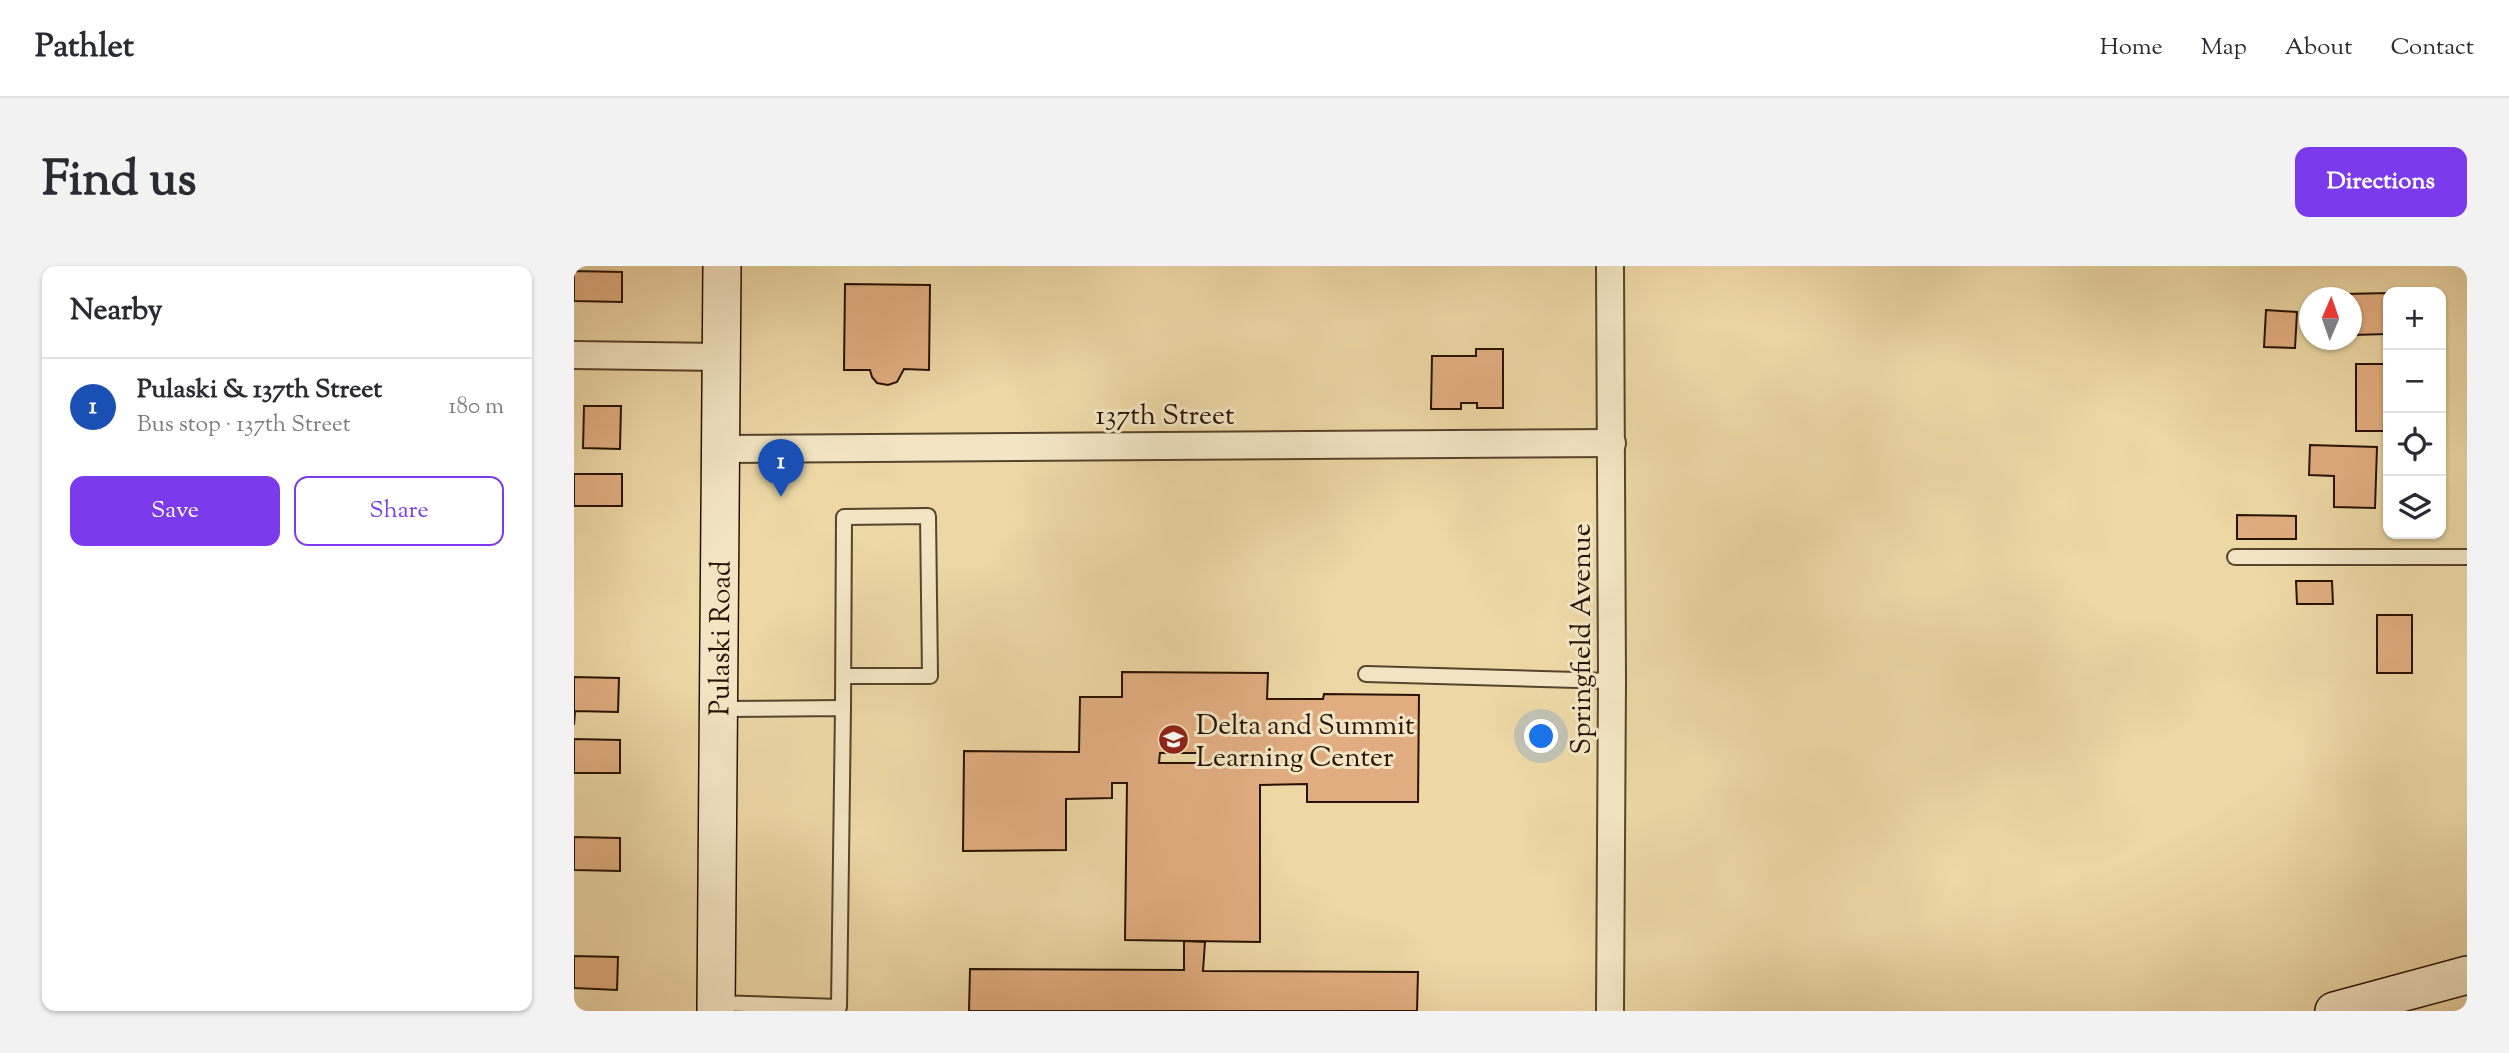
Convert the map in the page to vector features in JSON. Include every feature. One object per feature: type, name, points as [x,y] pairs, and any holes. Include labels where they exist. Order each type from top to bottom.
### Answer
[{"type":"main road","name":"Pulaski Road","points":[[716,1007],[722,266]]},
{"type":"main road","points":[[2334,1011],[2467,975]]},
{"type":"street","name":"Springfield Avenue","points":[[1610,1011],[1611,266]]},
{"type":"street","points":[[574,355],[721,357]]},
{"type":"street","name":"137th Street","points":[[720,449],[1612,443]]},
{"type":"lane","points":[[716,1007],[839,1007],[844,517],[928,516],[930,676],[843,676]]},
{"type":"lane","points":[[2235,557],[2467,556]]},
{"type":"lane","points":[[1366,674],[1612,681]]},
{"type":"lane","points":[[717,709],[843,708]]},
{"type":"building","points":[[574,271],[622,272],[622,302],[574,301]]},
{"type":"building","points":[[845,284],[930,285],[929,370],[904,369],[897,382],[888,385],[877,383],[870,370],[844,370]]},
{"type":"building","points":[[2383,293],[2383,334],[2362,335],[2362,294]]},
{"type":"building","points":[[2266,310],[2297,312],[2295,348],[2264,347]]},
{"type":"building","points":[[1476,349],[1503,349],[1503,408],[1477,408],[1477,403],[1461,403],[1461,409],[1431,409],[1432,356],[1476,356]]},
{"type":"building","points":[[2356,364],[2383,364],[2383,431],[2356,431]]},
{"type":"building","points":[[584,406],[621,406],[620,449],[583,448]]},
{"type":"building","points":[[2310,445],[2377,447],[2375,508],[2334,507],[2334,476],[2309,475]]},
{"type":"building","points":[[574,474],[622,474],[622,506],[574,506]]},
{"type":"building","points":[[2237,515],[2296,516],[2296,539],[2237,539]]},
{"type":"building","points":[[2296,581],[2332,581],[2333,604],[2297,604]]},
{"type":"building","points":[[2377,615],[2412,615],[2412,673],[2377,673]]},
{"type":"building","points":[[1122,672],[1268,673],[1267,699],[1323,699],[1324,694],[1419,695],[1418,802],[1307,802],[1307,784],[1260,785],[1260,942],[1125,940],[1127,783],[1112,783],[1112,798],[1066,799],[1066,850],[963,851],[964,751],[1079,752],[1080,697],[1122,697]],"holes":[[[1160,753],[1200,753],[1199,763],[1159,763]]]},
{"type":"building","points":[[574,677],[619,678],[618,712],[575,711],[574,725]]},
{"type":"building","points":[[574,739],[620,740],[620,773],[574,773]]},
{"type":"building","points":[[574,837],[620,838],[620,871],[574,870]]},
{"type":"building","points":[[1184,941],[1205,942],[1203,971],[1418,972],[1417,1011],[969,1011],[970,969],[1184,970]]},
{"type":"building","points":[[574,956],[618,957],[617,990],[574,988]]},
{"type":"place","name":"Pulaski & 137th Street","points":[[781,497]]},
{"type":"place","name":"Delta and Summit Learning Center","points":[[1173,740]]}]
